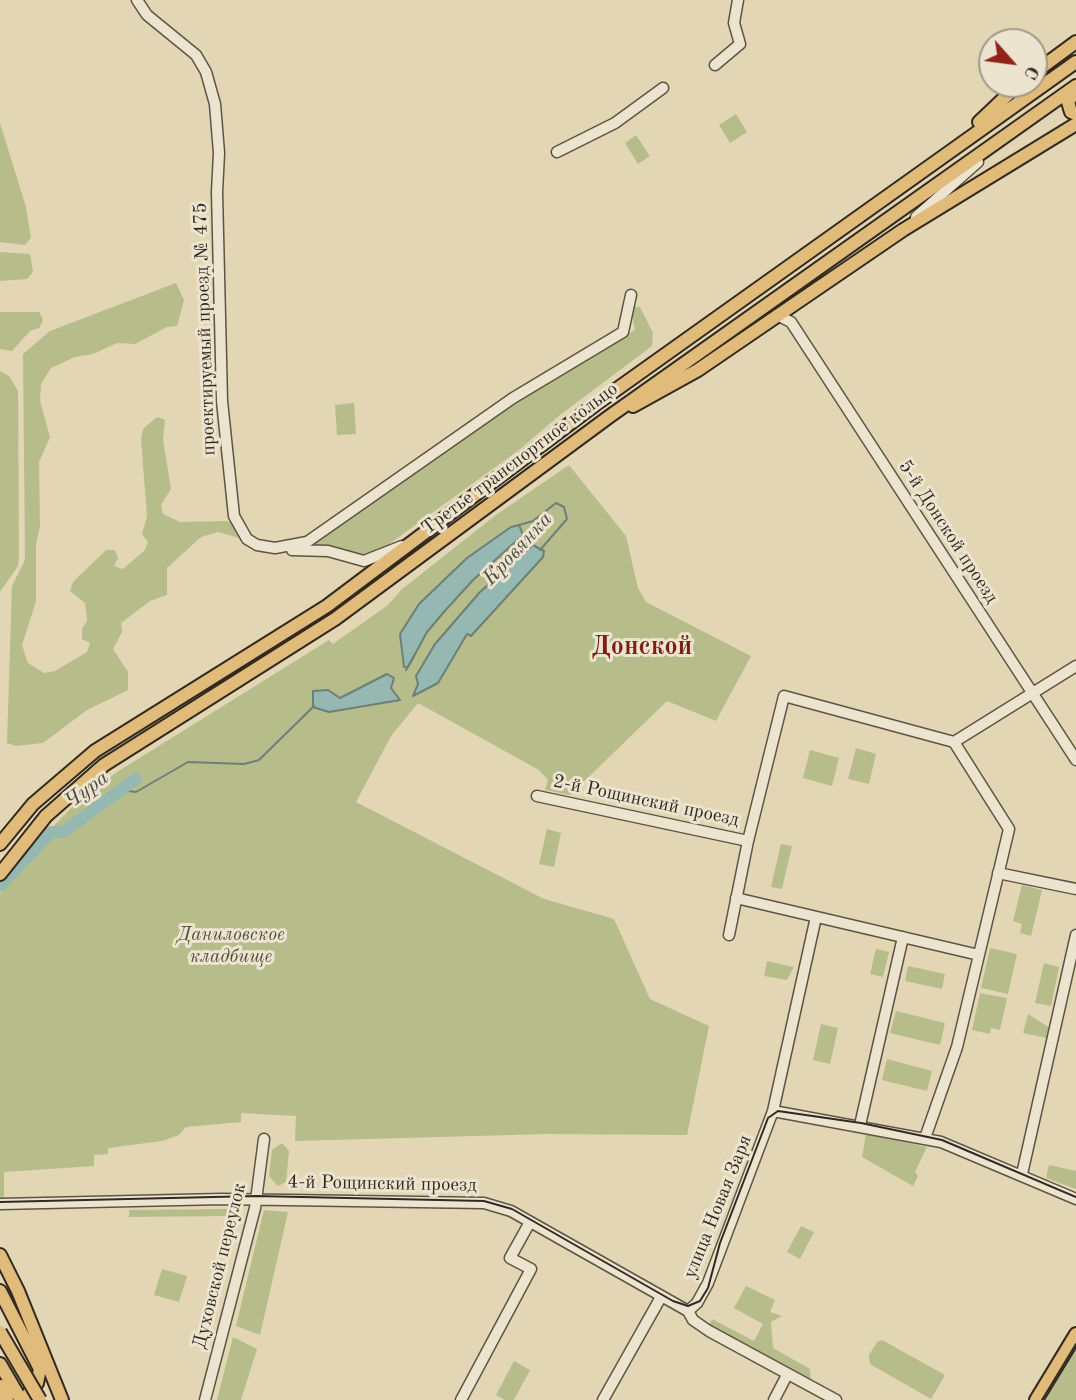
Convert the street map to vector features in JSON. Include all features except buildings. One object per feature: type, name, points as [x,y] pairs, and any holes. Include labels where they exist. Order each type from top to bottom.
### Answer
[{"type":"main road","points":[[1048,63],[1076,42]]},
{"type":"main road","name":"Третье транспортное кольцо","points":[[0,845],[33,804],[95,751],[327,606],[596,404],[1076,62]]},
{"type":"main road","points":[[1076,88],[1068,106],[1076,114]]},
{"type":"main road","name":"Третье транспортное кольцо","points":[[0,874],[46,816],[104,765],[335,619],[610,415],[1046,106],[1076,88]]},
{"type":"main road","points":[[952,150],[1005,98]]},
{"type":"main road","points":[[610,415],[653,397],[687,377],[903,230],[1076,124]]},
{"type":"main road","points":[[0,1255],[18,1291],[62,1400]]},
{"type":"main road","points":[[0,1291],[40,1369],[37,1384],[23,1400],[0,1364]]},
{"type":"main road","points":[[0,1332],[40,1400]]},
{"type":"main road","points":[[1036,1400],[1076,1334]]},
{"type":"main road","points":[[0,1386],[7,1400]]},
{"type":"street","name":"проектируемый проезд № 475","points":[[137,0],[147,15],[196,55],[206,72],[213,96],[219,153],[217,192],[222,401],[234,516],[247,539],[257,545],[275,548]]},
{"type":"street","points":[[715,65],[740,44],[734,23],[738,0]]},
{"type":"street","points":[[557,152],[615,124],[663,88]]},
{"type":"street","points":[[903,230],[945,190],[1046,106]]},
{"type":"street","points":[[275,548],[307,542],[513,398],[623,332],[631,295]]},
{"type":"street","points":[[777,315],[791,322],[792,306]]},
{"type":"street","name":"5-й Донской проезд","points":[[791,322],[1076,761]]},
{"type":"street","points":[[275,548],[328,551],[364,561],[415,541]]},
{"type":"street","points":[[954,742],[1076,666]]},
{"type":"street","points":[[729,935],[748,841],[782,700],[789,696],[954,742],[1009,829],[957,1047],[925,1138]]},
{"type":"street","name":"2-й Рощинский проезд","points":[[537,796],[748,841]]},
{"type":"street","points":[[998,873],[1076,889]]},
{"type":"street","points":[[736,898],[979,955]]},
{"type":"street","name":"улица Новая Заря","points":[[688,1311],[697,1303],[708,1283],[773,1111],[816,917]]},
{"type":"street","points":[[1022,1174],[1076,935]]},
{"type":"street","points":[[860,1125],[903,937]]},
{"type":"street","points":[[773,1111],[925,1138],[1022,1174],[1076,1199]]},
{"type":"street","name":"Духовской переулок","points":[[205,1400],[256,1199],[264,1139]]},
{"type":"street","name":"4-й Рощинский проезд","points":[[0,1204],[256,1199],[484,1203],[511,1211],[688,1311],[693,1320],[709,1331],[836,1400]]},
{"type":"street","points":[[461,1400],[531,1269],[510,1258],[530,1222]]},
{"type":"street","points":[[603,1400],[661,1297]]},
{"type":"street","points":[[774,1400],[787,1375]]},
{"type":"green space","points":[[736,114],[747,132],[730,143],[719,125]]},
{"type":"green space","points":[[0,123],[26,207],[31,238],[25,245],[0,242]]},
{"type":"green space","points":[[636,135],[650,156],[638,164],[625,143]]},
{"type":"green space","points":[[0,252],[30,254],[33,272],[27,279],[0,281]]},
{"type":"green space","points":[[176,283],[184,300],[177,326],[167,327],[135,344],[117,343],[93,354],[75,357],[51,368],[41,384],[40,401],[50,437],[39,462],[40,526],[36,544],[36,601],[22,645],[28,663],[44,673],[55,671],[87,652],[90,643],[82,639],[82,629],[87,621],[85,603],[70,591],[73,582],[106,550],[115,550],[118,558],[114,566],[123,569],[145,550],[148,542],[142,534],[147,516],[141,439],[143,429],[157,417],[165,420],[163,439],[171,489],[161,505],[163,514],[180,522],[227,521],[235,525],[239,538],[218,532],[201,537],[167,568],[167,595],[150,601],[121,623],[122,632],[113,649],[128,672],[128,690],[87,710],[43,743],[16,746],[7,743],[12,586],[25,560],[23,354],[50,331]]},
{"type":"green space","points":[[630,307],[640,307],[653,333],[652,346],[560,415],[519,450],[385,547],[361,555],[329,547],[296,545],[416,460],[635,330]]},
{"type":"green space","points":[[0,312],[39,312],[43,320],[39,328],[30,331],[12,351],[0,349]]},
{"type":"green space","points":[[0,371],[9,376],[18,391],[19,556],[18,566],[0,592]]},
{"type":"green space","points":[[354,403],[356,434],[337,435],[335,405]]},
{"type":"green space","name":"Даниловское кладбище","points":[[569,465],[626,536],[638,588],[646,602],[751,656],[716,721],[667,701],[570,795],[545,790],[548,780],[539,770],[418,703],[391,736],[356,802],[544,899],[614,919],[650,999],[709,1026],[687,1135],[546,1134],[295,1141],[296,1116],[241,1113],[241,1122],[186,1127],[179,1135],[162,1141],[108,1148],[108,1154],[94,1155],[94,1166],[4,1172],[4,1198],[0,1197],[0,894],[29,851],[79,800],[117,772],[329,640],[333,644],[388,605],[401,590],[496,515]]},
{"type":"green space","points":[[856,748],[876,754],[869,784],[848,779]]},
{"type":"green space","points":[[810,750],[839,758],[832,786],[803,778]]},
{"type":"green space","points":[[547,829],[561,833],[554,867],[539,864]]},
{"type":"green space","points":[[781,844],[792,846],[782,889],[771,887]]},
{"type":"green space","points":[[1022,885],[1042,890],[1031,936],[1020,933],[1022,924],[1013,921]]},
{"type":"green space","points":[[990,948],[1017,954],[1008,994],[981,988]]},
{"type":"green space","points":[[876,949],[889,952],[883,977],[870,974]]},
{"type":"green space","points":[[767,961],[794,967],[787,980],[764,976]]},
{"type":"green space","points":[[1044,963],[1059,967],[1051,1006],[1035,1003]]},
{"type":"green space","points":[[908,966],[945,974],[942,989],[905,981]]},
{"type":"green space","points":[[980,993],[1007,998],[1000,1030],[991,1028],[990,1034],[972,1030]]},
{"type":"green space","points":[[896,1011],[945,1023],[940,1045],[890,1033]]},
{"type":"green space","points":[[1028,1014],[1050,1028],[1047,1038],[1023,1033]]},
{"type":"green space","points":[[821,1024],[838,1028],[830,1064],[813,1060]]},
{"type":"green space","points":[[887,1059],[932,1071],[927,1091],[882,1080]]},
{"type":"green space","points":[[866,1134],[927,1147],[915,1172],[918,1176],[913,1186],[862,1157]]},
{"type":"green space","points":[[282,1143],[289,1151],[286,1182],[278,1186],[269,1176],[272,1150]]},
{"type":"green space","points":[[1049,1165],[1076,1171],[1076,1189],[1046,1178]]},
{"type":"green space","points":[[227,1209],[227,1216],[129,1217],[129,1210]]},
{"type":"green space","points":[[264,1210],[288,1212],[260,1335],[236,1326]]},
{"type":"green space","points":[[801,1226],[814,1232],[800,1259],[787,1252]]},
{"type":"green space","points":[[162,1269],[187,1276],[179,1302],[154,1295]]},
{"type":"green space","points":[[746,1286],[775,1300],[770,1312],[782,1316],[771,1322],[773,1348],[810,1369],[811,1385],[709,1325],[712,1319],[754,1341],[763,1324],[734,1308]]},
{"type":"green space","points":[[233,1337],[257,1349],[241,1400],[217,1400]]},
{"type":"green space","points":[[882,1340],[945,1375],[931,1399],[870,1364],[869,1355],[877,1342]]},
{"type":"green space","points":[[1076,1349],[1076,1400],[1046,1400]]},
{"type":"green space","points":[[514,1361],[530,1370],[514,1400],[505,1400],[496,1395]]},
{"type":"water","points":[[519,525],[523,535],[473,580],[443,613],[427,632],[408,667],[404,667],[400,634],[419,604],[467,558],[511,527]]},
{"type":"water","points":[[533,545],[544,551],[543,557],[471,636],[467,634],[438,683],[413,696],[418,684],[416,676],[435,644],[480,592]]},
{"type":"water","points":[[387,674],[394,678],[391,688],[400,700],[329,712],[313,707],[313,691],[328,690],[340,698]]},
{"type":"waterway","name":"Кровянка","points":[[519,525],[533,521],[556,503],[564,507],[567,519],[540,550]]},
{"type":"waterway","name":"Кровянка","points":[[406,670],[414,656]]},
{"type":"waterway","name":"Кровянка","points":[[122,790],[136,792],[188,762],[244,764],[259,760],[314,706]]},
{"type":"waterway","name":"Чура","points":[[0,886],[51,832],[63,832],[136,779]]},
{"type":"tram line","points":[[0,1202],[256,1196],[484,1201],[512,1209],[673,1301],[688,1306],[700,1301],[708,1288],[720,1243],[768,1118],[778,1111],[861,1123],[942,1140],[1076,1197]]},
{"type":"tram line","points":[[1042,1400],[1076,1344]]},
{"type":"district","name":"Донской","points":[[642,647]]}]
